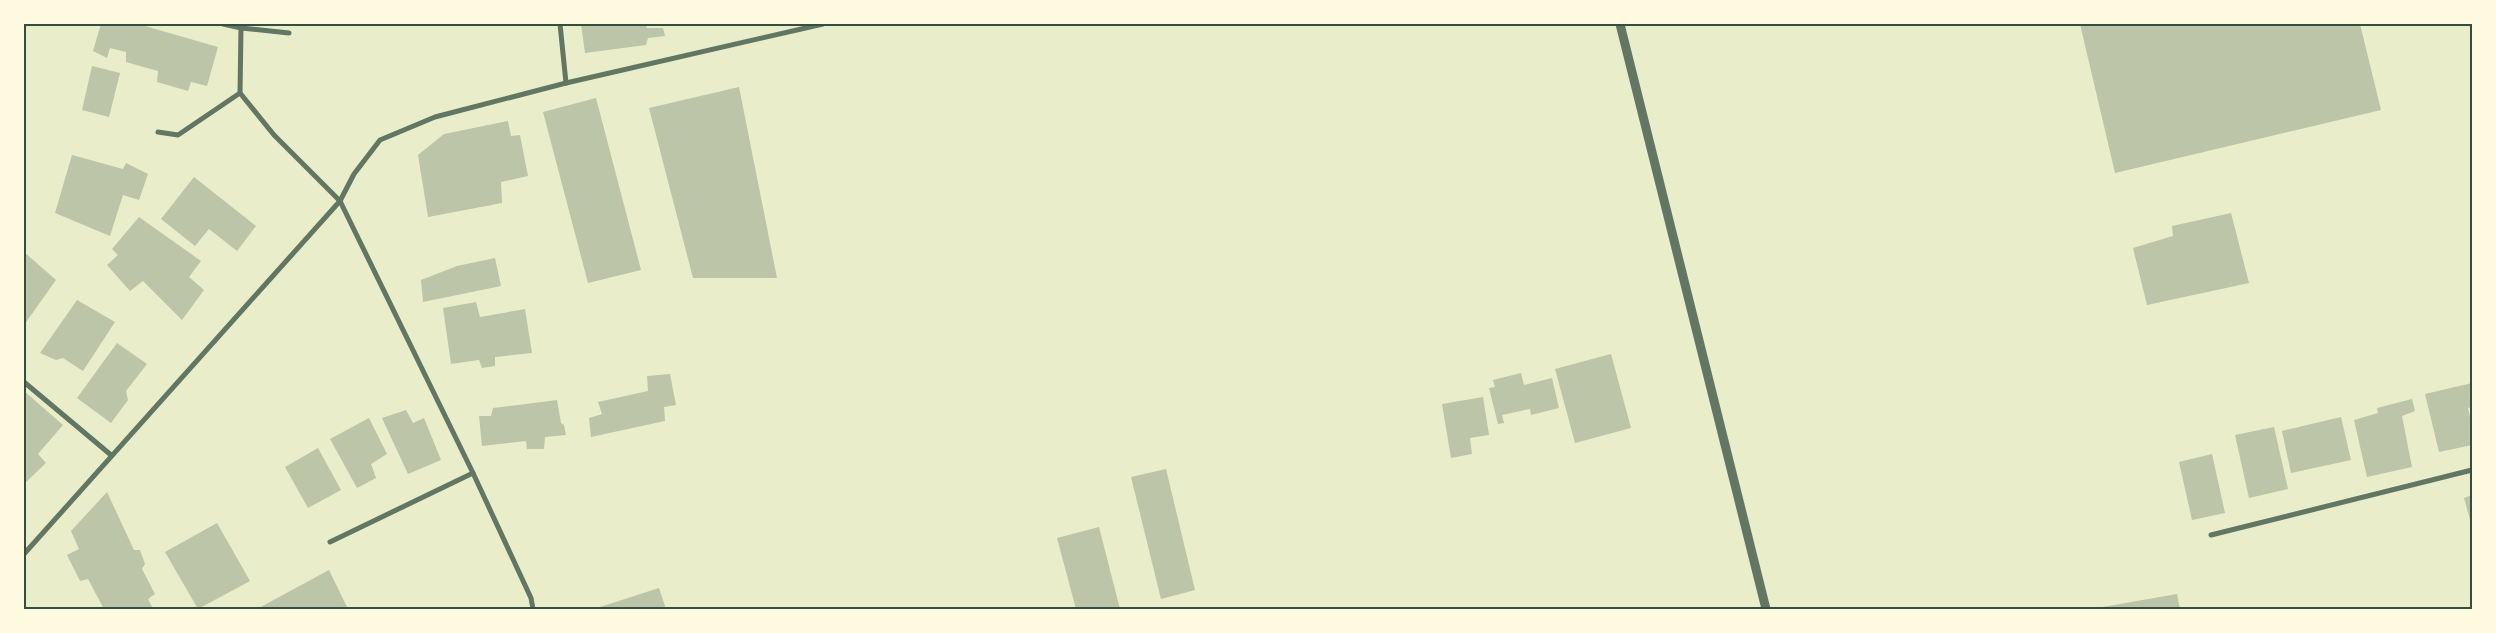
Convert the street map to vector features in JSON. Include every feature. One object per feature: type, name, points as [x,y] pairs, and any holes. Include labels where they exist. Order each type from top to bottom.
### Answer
[{"type":"street","points":[[223,24],[241,28],[289,33]]},
{"type":"street","points":[[560,24],[566,83]]},
{"type":"street","points":[[24,554],[340,201],[354,174],[380,140],[435,116],[566,83],[823,24]]},
{"type":"street","points":[[1620,24],[1766,609]]},
{"type":"street","points":[[241,28],[240,93],[274,136],[340,201],[473,473],[531,598],[532,609]]},
{"type":"street","points":[[158,132],[178,135],[240,93]]},
{"type":"street","points":[[24,382],[111,455]]},
{"type":"street","points":[[2211,535],[2472,470]]},
{"type":"street","points":[[330,542],[473,473]]},
{"type":"building","points":[[101,24],[138,24],[218,47],[207,86],[191,82],[188,91],[157,82],[158,71],[126,62],[126,52],[110,48],[107,58],[93,51]]},
{"type":"building","points":[[581,24],[646,24],[647,28],[663,28],[665,36],[648,38],[646,45],[585,53]]},
{"type":"building","points":[[2080,24],[2360,24],[2381,110],[2115,173]]},
{"type":"building","points":[[92,66],[120,73],[109,117],[82,110]]},
{"type":"building","points":[[739,87],[777,278],[693,278],[649,108]]},
{"type":"building","points":[[596,98],[641,270],[588,283],[543,112]]},
{"type":"building","points":[[508,121],[511,136],[520,135],[528,176],[501,182],[502,203],[428,217],[418,155],[444,134]]},
{"type":"building","points":[[72,155],[123,169],[126,163],[148,174],[139,200],[123,195],[110,236],[55,213]]},
{"type":"building","points":[[194,177],[256,226],[237,251],[209,229],[195,246],[161,219]]},
{"type":"building","points":[[2231,213],[2249,283],[2147,305],[2133,248],[2173,236],[2172,226]]},
{"type":"building","points":[[139,217],[201,261],[189,277],[204,290],[182,320],[143,281],[130,291],[107,265],[118,255],[112,249]]},
{"type":"building","points":[[24,252],[56,280],[24,325]]},
{"type":"building","points":[[495,258],[501,286],[423,302],[421,280],[457,266]]},
{"type":"building","points":[[77,300],[115,322],[83,371],[63,358],[56,360],[40,353]]},
{"type":"building","points":[[476,302],[480,317],[525,309],[532,353],[495,357],[495,366],[482,368],[479,360],[451,364],[443,308]]},
{"type":"building","points":[[117,343],[147,364],[126,391],[128,400],[111,423],[77,398]]},
{"type":"building","points":[[1611,354],[1631,428],[1575,443],[1555,369]]},
{"type":"building","points":[[1521,373],[1524,385],[1552,378],[1559,408],[1531,415],[1530,409],[1502,415],[1504,423],[1498,424],[1489,388],[1495,387],[1493,380]]},
{"type":"building","points":[[670,374],[676,405],[664,407],[665,421],[591,437],[589,418],[602,414],[598,402],[648,391],[647,376]]},
{"type":"building","points":[[2472,383],[2472,407],[2468,408],[2472,426],[2472,445],[2439,452],[2425,394]]},
{"type":"building","points":[[24,391],[63,425],[38,454],[46,463],[24,484]]},
{"type":"building","points":[[1483,397],[1489,435],[1470,438],[1472,454],[1451,458],[1442,404]]},
{"type":"building","points":[[2412,399],[2415,411],[2402,416],[2412,467],[2367,477],[2354,420],[2378,413],[2377,408]]},
{"type":"building","points":[[557,400],[561,423],[564,425],[566,435],[545,437],[544,449],[527,449],[526,441],[482,446],[479,416],[491,416],[493,408]]},
{"type":"building","points":[[406,410],[413,423],[424,418],[441,460],[408,474],[382,418]]},
{"type":"building","points":[[2341,417],[2351,460],[2291,473],[2282,431]]},
{"type":"building","points":[[369,418],[387,454],[371,464],[376,478],[357,488],[330,439]]},
{"type":"building","points":[[2274,427],[2288,489],[2249,498],[2235,435]]},
{"type":"building","points":[[318,448],[341,490],[308,508],[285,467]]},
{"type":"building","points":[[2212,454],[2225,513],[2192,520],[2179,462]]},
{"type":"building","points":[[1166,469],[1195,590],[1161,599],[1131,477]]},
{"type":"building","points":[[107,492],[134,550],[140,550],[145,564],[142,569],[155,594],[148,599],[153,609],[104,609],[88,579],[80,581],[67,555],[79,549],[71,531]]},
{"type":"building","points":[[2472,495],[2472,527],[2464,498]]},
{"type":"building","points":[[217,523],[250,581],[198,609],[165,552]]},
{"type":"building","points":[[1099,527],[1120,609],[1076,609],[1057,538]]},
{"type":"building","points":[[329,570],[348,609],[257,609]]},
{"type":"building","points":[[659,588],[666,609],[594,609]]},
{"type":"building","points":[[2177,594],[2180,609],[2097,609],[2097,608]]}]
